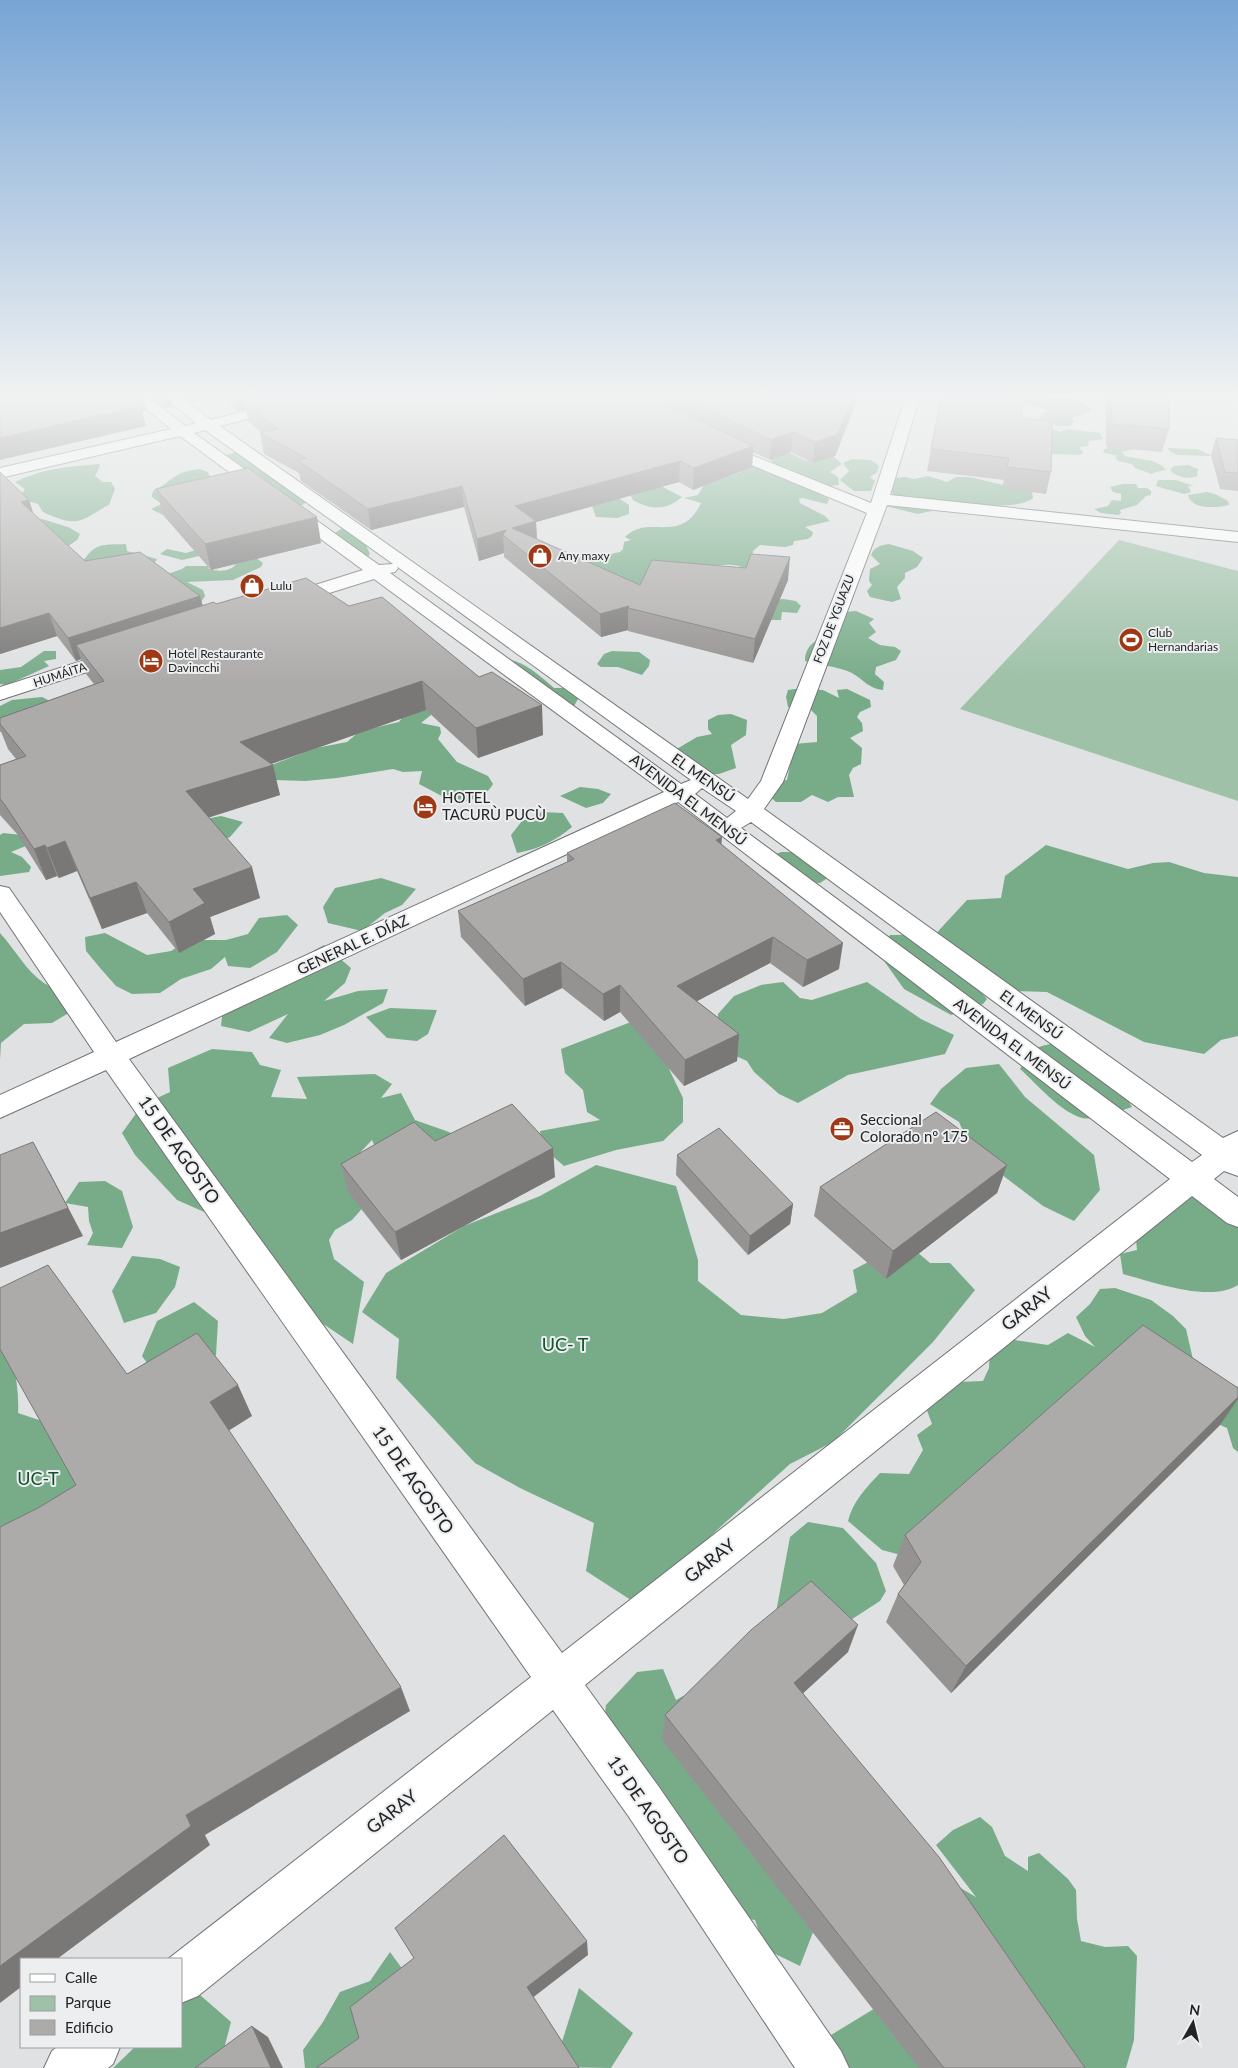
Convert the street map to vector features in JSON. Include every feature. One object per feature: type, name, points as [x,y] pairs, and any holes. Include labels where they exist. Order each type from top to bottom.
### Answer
[{"type":"street","name":"AVENIDA EL MENSÚ","points":[[263,490],[680,793],[1238,1214]]},
{"type":"street","name":"EL MENSÚ","points":[[299,490],[1233,1154]]},
{"type":"street","points":[[835,490],[878,505],[1238,537]]},
{"type":"street","name":"FOZ DE YGUAZU","points":[[727,829],[751,811],[772,782],[883,490]]},
{"type":"street","points":[[272,605],[405,564]]},
{"type":"street","name":"HUMÁITA","points":[[0,694],[141,648]]},
{"type":"street","name":"GENERAL E. DÍAZ","points":[[0,1107],[112,1057],[705,780]]},
{"type":"street","name":"15 DE AGOSTO","points":[[0,894],[112,1057],[644,1802],[824,2068]]},
{"type":"street","name":"GARAY","points":[[182,1978],[1191,1180],[1233,1154]]},
{"type":"street","points":[[69,2068],[95,2048]]},
{"type":"green space","points":[[25,490],[115,490],[109,505],[77,521],[60,519],[43,512],[38,504],[18,498]]},
{"type":"green space","points":[[155,490],[200,490],[163,515],[151,509],[162,504],[152,497]]},
{"type":"green space","points":[[270,490],[294,490],[306,498],[305,503],[298,508]]},
{"type":"green space","points":[[637,490],[668,490],[682,497],[670,505],[658,508],[646,506],[633,500],[631,496]]},
{"type":"green space","points":[[701,490],[815,490],[817,493],[829,499],[827,504],[802,498],[799,499],[800,503],[825,516],[830,521],[805,527],[813,532],[812,536],[808,539],[794,541],[793,545],[785,547],[760,545],[753,551],[752,558],[756,557],[745,569],[735,565],[715,565],[648,590],[570,563],[620,552],[623,549],[624,542],[631,540],[625,537],[634,530],[674,526],[684,523],[693,516],[701,503],[684,498],[698,495]]},
{"type":"green space","points":[[852,490],[872,490],[871,491]]},
{"type":"green space","points":[[889,490],[1022,490],[1032,492],[1033,498],[1014,505],[933,501],[931,511],[918,514],[885,506],[887,496],[893,494]]},
{"type":"green space","points":[[1112,490],[1149,490],[1151,495],[1146,496],[1137,505],[1120,510],[1121,513],[1118,515],[1101,513],[1094,509],[1108,506],[1112,500],[1121,501],[1121,494],[1113,492]]},
{"type":"green space","points":[[1168,490],[1190,490],[1191,492],[1184,494]]},
{"type":"green space","points":[[1207,492],[1228,501],[1229,505],[1218,507],[1199,506],[1190,500],[1188,495]]},
{"type":"green space","points":[[617,497],[629,505],[629,514],[617,518],[596,517],[591,503]]},
{"type":"green space","points":[[42,519],[68,527],[80,534],[77,540],[67,547],[30,522]]},
{"type":"green space","points":[[344,527],[366,545],[370,554],[366,559],[337,539],[335,533]]},
{"type":"green space","name":"Club Hernandarias","points":[[1119,540],[1238,571],[1238,801],[960,709]]},
{"type":"green space","points":[[126,544],[127,551],[157,559],[150,570],[82,563],[91,551],[100,546]]},
{"type":"green space","points":[[889,544],[913,551],[923,558],[917,567],[905,573],[905,578],[897,587],[901,599],[892,602],[870,597],[867,591],[872,585],[869,581],[870,569],[880,564],[871,555],[878,547]]},
{"type":"green space","points":[[167,549],[186,553],[196,550],[203,555],[182,560],[160,554]]},
{"type":"green space","points":[[255,557],[263,563],[261,567],[233,580],[187,582],[203,590],[205,596],[201,602],[168,574],[186,566],[208,566],[209,569],[221,571],[233,567],[238,561]]},
{"type":"green space","points":[[775,600],[796,601],[801,606],[797,613],[782,612],[781,620],[769,620]]},
{"type":"green space","points":[[856,611],[874,619],[869,623],[876,632],[868,638],[880,645],[895,647],[901,651],[896,660],[876,667],[875,674],[884,682],[883,690],[870,686],[849,671],[805,661],[808,649],[815,641],[837,632],[845,612]]},
{"type":"green space","points":[[44,651],[56,651],[56,659],[44,661],[49,666],[7,685],[0,684],[0,670],[21,667]]},
{"type":"green space","points":[[612,651],[639,652],[650,660],[649,666],[642,675],[618,667],[601,667],[597,664],[604,654]]},
{"type":"green space","points":[[507,659],[527,666],[554,688],[568,688],[578,691],[578,699],[574,706],[570,707],[513,681],[505,675]]},
{"type":"green space","points":[[847,689],[870,700],[871,707],[860,712],[857,717],[862,723],[863,731],[850,738],[862,748],[861,764],[853,768],[849,775],[854,797],[838,797],[828,802],[812,795],[801,802],[776,802],[762,790],[780,781],[787,780],[794,744],[817,742],[817,716],[811,710],[788,707],[786,697],[788,690],[823,690],[839,698],[837,690]]},
{"type":"green space","points":[[42,697],[60,706],[38,725],[0,732],[0,706],[12,700]]},
{"type":"green space","points":[[432,707],[431,715],[421,723],[440,727],[441,733],[438,739],[457,762],[488,776],[493,784],[482,795],[457,804],[419,784],[422,771],[403,772],[393,769],[305,781],[275,780],[261,769],[316,748],[347,742],[360,731],[399,722],[402,718]]},
{"type":"green space","points":[[731,714],[747,720],[746,735],[731,745],[736,768],[719,774],[711,774],[675,750],[697,737],[712,734],[708,729],[708,720],[718,715]]},
{"type":"green space","points":[[580,787],[598,789],[611,794],[603,803],[586,808],[560,796]]},
{"type":"green space","points":[[542,812],[563,813],[572,827],[546,844],[517,853],[511,835],[522,821]]},
{"type":"green space","points":[[221,816],[243,822],[230,837],[211,846],[191,822]]},
{"type":"green space","points":[[3,833],[22,835],[26,846],[11,852],[22,857],[31,867],[29,872],[0,876],[0,835]]},
{"type":"green space","points":[[1046,845],[1128,869],[1153,863],[1169,862],[1204,873],[1238,877],[1238,1036],[1221,1040],[1204,1054],[1144,1042],[1047,992],[979,990],[987,999],[983,1004],[951,1015],[904,989],[877,951],[890,935],[924,935],[930,940],[967,900],[1001,898],[1005,876]]},
{"type":"green space","points":[[781,852],[807,852],[829,877],[820,883],[784,881],[773,870],[776,854]]},
{"type":"green space","points":[[381,878],[416,889],[402,905],[385,913],[362,931],[328,923],[323,907],[335,888]]},
{"type":"green space","points":[[287,915],[298,925],[277,952],[250,968],[228,966],[225,957],[211,969],[181,979],[160,993],[132,994],[116,986],[86,951],[85,937],[105,933],[147,955],[171,951],[189,940],[226,940],[248,934],[259,918]]},
{"type":"green space","points":[[0,933],[38,978],[48,985],[64,989],[71,996],[67,1014],[52,1023],[24,1024],[1,1043],[0,1060]]},
{"type":"green space","points":[[324,945],[351,968],[345,983],[324,1001],[358,991],[388,989],[383,1003],[344,1025],[320,1035],[287,1043],[269,1038],[288,1014],[249,1032],[221,1026],[224,999]]},
{"type":"green space","points":[[783,982],[800,998],[812,1000],[867,982],[921,1019],[954,1035],[945,1054],[848,1075],[798,1103],[779,1094],[754,1072],[747,1061],[725,1051],[717,1032],[718,1014],[734,996],[761,985]]},
{"type":"green space","points":[[390,1008],[437,1010],[428,1034],[417,1041],[387,1038],[366,1017]]},
{"type":"green space","points":[[636,1020],[676,1043],[669,1069],[683,1098],[683,1122],[663,1141],[616,1150],[564,1166],[542,1147],[540,1131],[600,1120],[587,1112],[583,1090],[565,1073],[561,1049]]},
{"type":"green space","points":[[1056,1043],[1109,1068],[1132,1107],[1087,1119],[1073,1115],[1057,1104],[1020,1069],[1034,1050]]},
{"type":"green space","points":[[212,1049],[252,1052],[260,1065],[281,1070],[271,1097],[307,1099],[297,1077],[375,1074],[392,1084],[381,1098],[401,1093],[415,1120],[449,1132],[474,1146],[378,1153],[372,1140],[355,1158],[374,1195],[352,1220],[335,1230],[329,1240],[334,1259],[364,1282],[353,1344],[304,1311],[218,1218],[177,1200],[135,1155],[122,1133],[142,1105],[170,1092],[168,1068]]},
{"type":"green space","points":[[999,1064],[1025,1097],[1094,1155],[1100,1190],[1074,1221],[1043,1206],[972,1152],[959,1122],[930,1104],[941,1089],[966,1068]]},
{"type":"green space","name":"UC- T","points":[[596,1165],[676,1186],[698,1260],[698,1281],[741,1315],[784,1319],[822,1313],[857,1292],[853,1270],[887,1252],[910,1246],[930,1263],[950,1263],[975,1290],[933,1342],[833,1442],[790,1464],[717,1530],[681,1566],[634,1602],[586,1571],[594,1523],[520,1488],[475,1463],[396,1378],[399,1339],[362,1312],[386,1273],[464,1226],[540,1196]]},
{"type":"green space","points":[[105,1181],[122,1191],[133,1227],[122,1248],[87,1245],[93,1233],[89,1221],[88,1207],[65,1203],[79,1182]]},
{"type":"green space","points":[[1187,1193],[1222,1212],[1238,1203],[1238,1285],[1226,1290],[1197,1292],[1165,1286],[1123,1274],[1120,1254],[1137,1250],[1135,1231]]},
{"type":"green space","points":[[132,1256],[160,1259],[180,1267],[175,1287],[156,1313],[124,1323],[112,1291]]},
{"type":"green space","points":[[1115,1288],[1151,1300],[1173,1316],[1186,1329],[1195,1368],[1238,1387],[1238,1452],[1233,1448],[1227,1428],[1220,1425],[927,1562],[882,1550],[848,1521],[857,1501],[880,1473],[909,1474],[923,1450],[917,1435],[932,1424],[925,1405],[959,1382],[983,1381],[989,1368],[990,1348],[1008,1339],[1048,1345],[1068,1333],[1095,1347],[1085,1336],[1076,1317],[1090,1304],[1100,1289]]},
{"type":"green space","points":[[194,1302],[218,1321],[216,1355],[158,1378],[142,1356],[157,1321]]},
{"type":"green space","name":"UC-T","points":[[0,1309],[15,1374],[18,1413],[45,1422],[80,1463],[77,1494],[0,1543]]},
{"type":"green space","points":[[808,1522],[843,1528],[876,1563],[886,1591],[880,1601],[843,1625],[774,1623],[790,1537]]},
{"type":"green space","points":[[663,1669],[676,1700],[692,1691],[820,1914],[800,1966],[765,1949],[755,1920],[739,1917],[601,1745],[606,1705],[637,1672]]},
{"type":"green space","points":[[980,1817],[992,1827],[1005,1856],[1028,1871],[1028,1857],[1039,1853],[1068,1879],[1076,1890],[1077,1919],[1081,1941],[1105,1947],[1128,1946],[1137,1956],[1134,2040],[1126,2068],[986,2068],[924,1867],[976,1897],[936,1845],[953,1830]]},
{"type":"green space","points":[[390,1952],[406,1974],[361,2036],[335,2068],[305,2068],[303,2050],[323,2022],[340,1992],[370,1981]]},
{"type":"green space","points":[[192,1988],[231,2022],[219,2068],[113,2068],[134,2048],[182,2048],[182,1999]]},
{"type":"green space","points":[[579,1988],[633,2033],[611,2068],[554,2067]]},
{"type":"green space","points":[[895,1996],[964,2068],[842,2068],[831,2035]]},
{"type":"building","points":[[0,490],[18,490],[29,500],[21,502],[85,561],[140,552],[200,596],[68,638],[49,613],[0,628]]},
{"type":"building","points":[[156,490],[278,490],[317,517],[205,544]]},
{"type":"building","points":[[340,490],[448,490],[368,509]]},
{"type":"building","points":[[463,490],[575,490],[515,506],[536,521],[512,528],[640,585],[652,560],[746,568],[751,554],[790,557],[755,639],[628,608],[629,606],[600,614],[503,535],[506,530],[477,539]]},
{"type":"building","points":[[306,578],[349,606],[382,597],[479,677],[492,672],[542,705],[476,728],[422,681],[240,742],[273,765],[186,791],[252,867],[193,889],[205,903],[169,922],[136,882],[90,898],[65,841],[47,848],[45,845],[34,849],[0,799],[0,765],[26,756],[0,724],[0,718],[104,681],[76,645],[214,602],[216,604]]},
{"type":"building","points":[[675,803],[722,837],[716,840],[843,943],[807,960],[773,937],[677,986],[739,1034],[685,1060],[620,985],[603,994],[561,962],[523,979],[458,911],[574,859],[567,853]]},
{"type":"building","points":[[512,1104],[553,1148],[395,1232],[341,1164],[414,1122],[435,1141]]},
{"type":"building","points":[[936,1112],[1007,1165],[893,1251],[820,1187]]},
{"type":"building","points":[[719,1128],[793,1204],[750,1236],[677,1155]]},
{"type":"building","points":[[33,1142],[68,1208],[0,1233],[0,1155]]},
{"type":"building","points":[[48,1265],[127,1374],[197,1333],[238,1385],[210,1402],[401,1687],[186,1815],[191,1826],[0,1966],[0,1527],[38,1508],[76,1485],[0,1349],[0,1288]]},
{"type":"building","points":[[1143,1325],[1238,1388],[1238,1397],[966,1666],[898,1594],[921,1562],[905,1535]]},
{"type":"building","points":[[811,1581],[858,1625],[794,1683],[939,1857],[1085,2068],[944,2068],[665,1715],[751,1630]]},
{"type":"building","points":[[504,1835],[587,1941],[527,1987],[579,2068],[316,2068],[359,2038],[350,2007],[414,1958],[395,1928]]},
{"type":"building","points":[[252,2026],[271,2068],[195,2068]]},
{"type":"place","name":"Any maxy","points":[[540,556]]},
{"type":"place","name":"Lulu","points":[[252,586]]},
{"type":"place","name":"Club Hernandarias","points":[[1131,640]]},
{"type":"place","name":"Hotel Restaurante Davincchi","points":[[151,661]]},
{"type":"place","name":"HOTEL TACURÙ PUCÙ","points":[[425,807]]},
{"type":"place","name":"Seccional Colorado nº 175","points":[[842,1129]]}]
